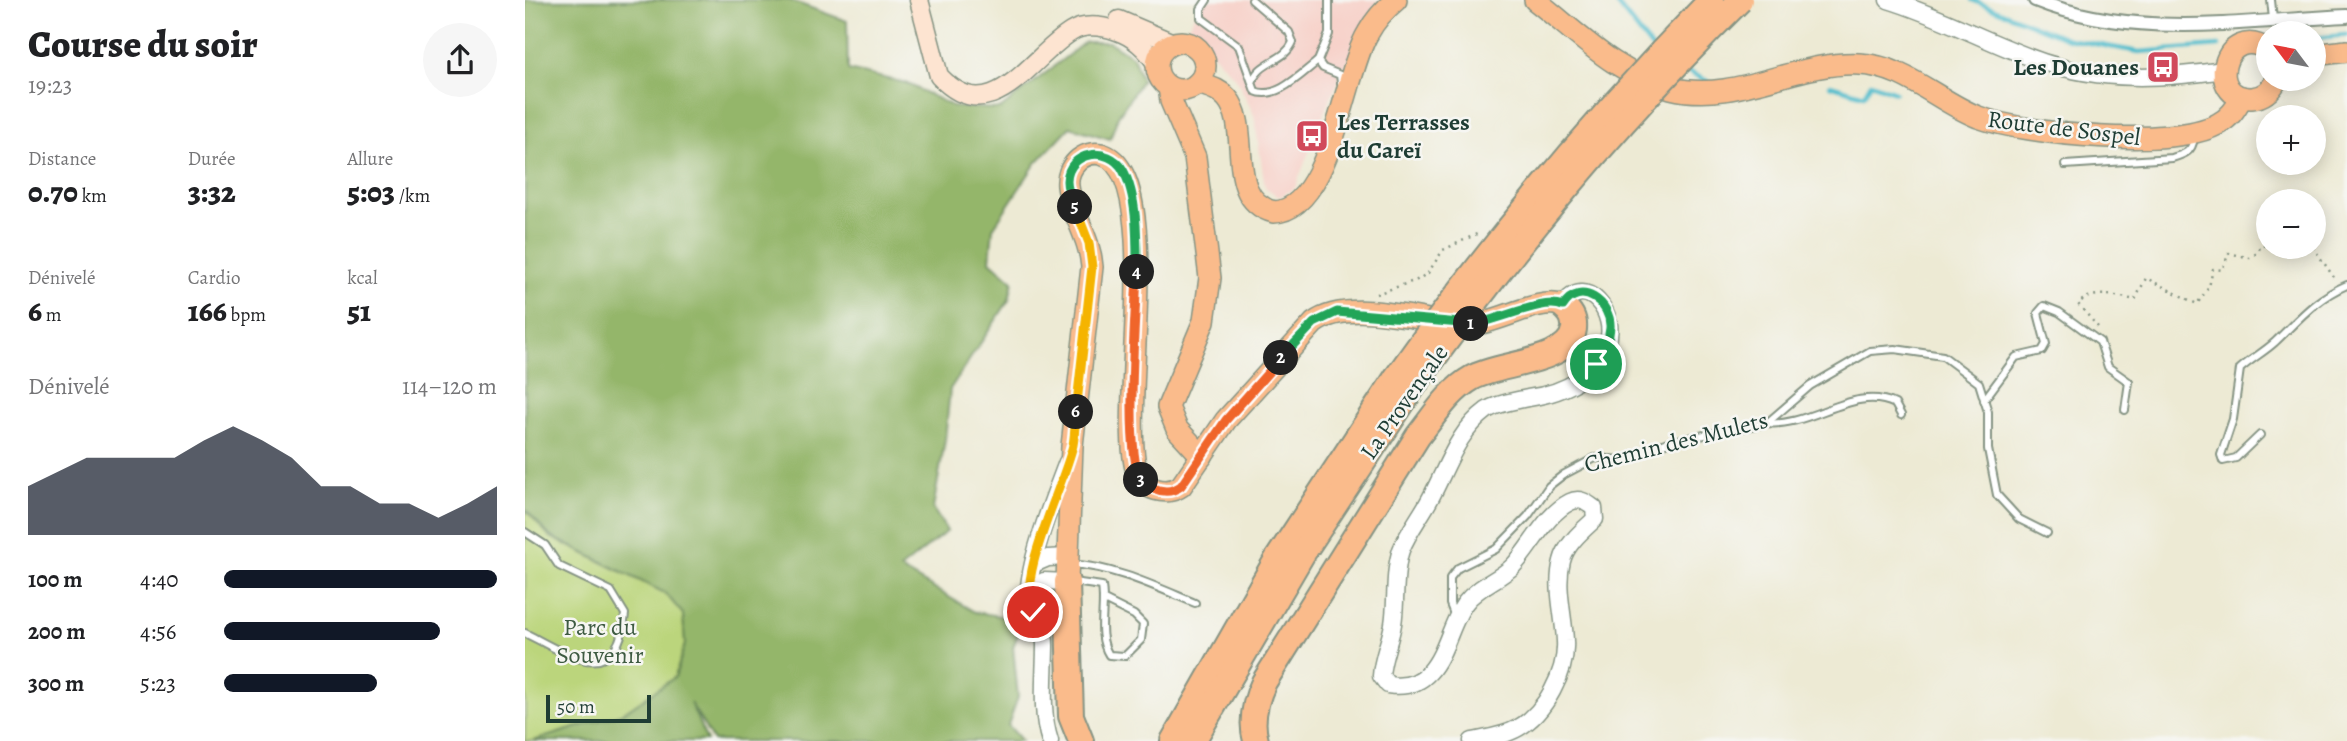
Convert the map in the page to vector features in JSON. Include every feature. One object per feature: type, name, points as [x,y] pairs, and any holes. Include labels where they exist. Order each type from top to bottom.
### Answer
[{"type":"highway","name":"La Provençale","points":[[1193,741],[1241,655],[1463,286],[1550,177],[1711,0]]},
{"type":"highway","name":"La Provençale","points":[[1173,741],[1277,559],[1406,381],[1571,181],[1682,59],[1740,0]]},
{"type":"highway","points":[[1256,741],[1253,724],[1255,706],[1264,682],[1417,436],[1447,400],[1472,378],[1493,369],[1538,359],[1566,345],[1573,336],[1574,322],[1572,314],[1563,306]]},
{"type":"highway","points":[[1153,741],[1277,559]]},
{"type":"highway","points":[[1066,741],[1060,726],[1058,703],[1068,567]]},
{"type":"highway","points":[[1068,567],[1071,716],[1081,741]]},
{"type":"highway","points":[[1207,741],[1241,655]]},
{"type":"main road","points":[[919,0],[924,12],[933,64],[948,85],[965,94],[987,96],[1000,91],[1032,68],[1072,31],[1103,26],[1131,36],[1150,54],[1157,65],[1162,82],[1190,81],[1217,89],[1234,109],[1240,163],[1247,183],[1254,201],[1274,212],[1297,203],[1310,185],[1334,135],[1367,34],[1396,0]]},
{"type":"main road","points":[[1310,185],[1311,160],[1350,38],[1377,0]]},
{"type":"main road","name":"Route de Sospel","points":[[1535,0],[1598,54],[1634,75],[1673,88],[1743,88],[1813,69],[1861,64],[1891,69],[1974,115],[2010,125],[2116,138],[2154,139],[2195,132],[2220,123],[2236,109],[2242,97]]},
{"type":"main road","name":"Route de Sospel","points":[[1548,0],[1569,27]]},
{"type":"main road","points":[[1018,77],[1024,62],[1065,23],[1076,17],[1107,15],[1173,43],[1182,42],[1198,48],[1178,116],[1195,157],[1210,293],[1198,339],[1168,407],[1177,429],[1202,456]]},
{"type":"main road","points":[[1157,65],[1162,52],[1173,43]]},
{"type":"main road","points":[[2256,47],[2239,46],[2230,54],[2224,70],[2228,87],[2242,97],[2263,96],[2267,91]]},
{"type":"main road","points":[[2326,53],[2347,51]]},
{"type":"main road","points":[[1068,567],[1072,446],[1092,267],[1089,243],[1067,180],[1072,167],[1079,159],[1097,153],[1113,159],[1122,169],[1131,200],[1137,267],[1133,412],[1137,471],[1149,486],[1172,491],[1187,480],[1226,420],[1314,323],[1328,315],[1355,312],[1473,324],[1505,318],[1541,304],[1563,306]]},
{"type":"street","points":[[1888,0],[2058,66],[2131,79],[2169,78],[2224,70]]},
{"type":"street","points":[[2035,0],[2081,16],[2131,24],[2181,25],[2347,16]]},
{"type":"street","points":[[2249,20],[2256,39]]},
{"type":"street","points":[[1472,741],[1518,728],[1537,713],[1554,686],[1566,644],[1559,591],[1562,560],[1572,542],[1595,519],[1594,508],[1583,500],[1572,500],[1559,510],[1511,567],[1474,593],[1464,604],[1446,649],[1430,671],[1398,687],[1388,685],[1381,676],[1382,660],[1393,625],[1401,551],[1455,448],[1472,424],[1489,409],[1541,396],[1581,381],[1608,344],[1611,324],[1606,310],[1595,299],[1577,293],[1569,297],[1563,306]]},
{"type":"street","points":[[1050,741],[1045,720],[1044,631],[1030,607],[1029,591],[1034,564],[1072,446]]},
{"type":"street","points":[[1034,564],[1048,558],[1068,567]]},
{"type":"street","points":[[1029,591],[1068,567]]},
{"type":"lane","points":[[1207,0],[1201,9],[1201,18],[1239,46],[1252,85],[1262,94],[1277,91],[1318,61],[1329,34],[1329,0]]},
{"type":"lane","points":[[1252,0],[1289,32],[1293,42],[1286,55],[1258,70],[1252,85]]},
{"type":"lane","points":[[2271,0],[2273,19]]},
{"type":"lane","points":[[1318,61],[1323,68],[1338,73],[1342,78],[1329,125],[1334,135]]},
{"type":"lane","points":[[2064,165],[2172,158],[2187,153],[2193,147],[2195,132]]},
{"type":"lane","points":[[2260,435],[2236,458],[2223,461],[2221,455],[2232,419],[2240,369],[2273,344],[2302,313],[2344,287]]},
{"type":"lane","points":[[2047,533],[2019,519],[1997,495],[1991,480],[1985,400],[2016,357],[2042,351],[2046,344],[2038,313],[2044,306],[2059,312],[2100,342],[2108,367],[2129,382],[2125,410]]},
{"type":"lane","name":"Chemin des Mulets","points":[[1456,622],[1450,604],[1450,578],[1458,568],[1496,549],[1528,516],[1549,486],[1563,475],[1595,458],[1622,460],[1668,442],[1767,423],[1810,386],[1870,351],[1895,349],[1944,356],[1979,383],[1985,400]]},
{"type":"lane","points":[[1767,423],[1786,425],[1874,397],[1895,404],[1901,415]]},
{"type":"lane","points":[[525,532],[545,545],[559,566],[611,592],[625,614],[619,641],[612,653],[598,661],[585,662],[569,658],[525,633]]},
{"type":"lane","points":[[1068,567],[1099,566],[1195,603]]},
{"type":"lane","points":[[1068,567],[1102,586],[1104,600],[1101,641],[1109,655],[1125,656],[1142,640],[1143,624],[1133,615],[1104,600]]},
{"type":"path","points":[[1355,312],[1365,300],[1428,273],[1443,250],[1481,232]]},
{"type":"path","points":[[2090,334],[2099,325],[2078,304],[2084,298],[2102,295],[2135,300],[2146,278],[2197,304],[2209,287],[2213,269],[2222,270],[2229,253],[2250,258],[2256,254]]},
{"type":"path","points":[[2322,259],[2344,287]]},
{"type":"shaded area","name":"Les Terrasses du Careï","points":[[1204,0],[1378,0],[1328,103],[1295,188],[1279,197],[1265,187],[1254,115],[1237,80],[1188,26]]},
{"type":"green space","points":[[525,0],[789,0],[847,21],[848,70],[906,83],[954,107],[1000,109],[1085,42],[1109,42],[1133,57],[1142,80],[1118,116],[1110,139],[1070,127],[1036,163],[993,228],[990,261],[1013,281],[1009,300],[950,389],[945,440],[933,509],[947,531],[900,569],[975,612],[1024,620],[1013,647],[1018,697],[1008,725],[1022,741],[713,741],[690,702],[707,741],[533,741],[621,714],[675,677],[685,644],[683,614],[665,593],[550,536],[525,509]]},
{"type":"green space","name":"Parc du Souvenir","points":[[525,509],[550,537],[665,593],[683,614],[685,644],[675,677],[621,714],[533,741],[525,741]]},
{"type":"waterway","points":[[1614,0],[1652,48]]},
{"type":"waterway","points":[[1972,0],[2068,39],[2139,52],[2219,46]]},
{"type":"waterway","points":[[2326,37],[2347,35]]},
{"type":"waterway","points":[[1683,69],[1709,82]]},
{"type":"waterway","points":[[1830,85],[1864,95],[1871,83],[1895,92]]},
{"type":"place","name":"Les Douanes","points":[[2163,67]]},
{"type":"place","name":"Les Terrasses du Careï","points":[[1312,136]]},
{"type":"route","points":[[1033,612],[1028,600],[1034,564],[1072,446],[1092,279],[1089,243],[1067,184],[1072,167],[1084,156],[1097,153],[1113,159],[1122,169],[1129,186],[1137,267],[1133,383],[1135,464],[1141,480],[1154,489],[1172,491],[1181,486],[1226,420],[1261,379],[1314,323],[1337,312],[1473,324],[1505,318],[1541,304],[1563,306],[1569,297],[1577,293],[1587,294],[1606,310],[1611,324],[1608,344],[1596,364]]}]
